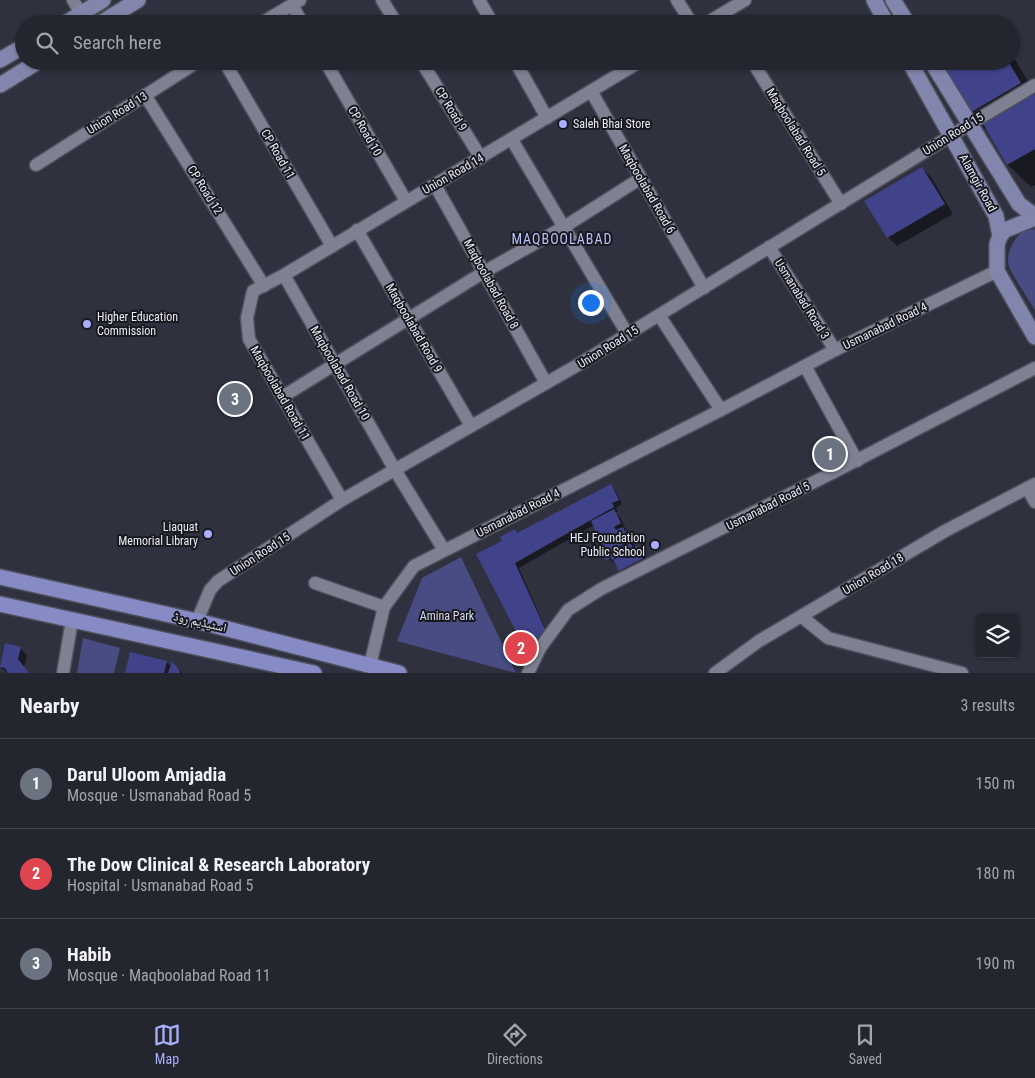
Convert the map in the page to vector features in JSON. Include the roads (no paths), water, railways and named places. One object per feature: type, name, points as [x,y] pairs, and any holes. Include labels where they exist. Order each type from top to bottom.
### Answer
[{"type":"main road","name":"اسٹیڈیم روڈ","points":[[0,577],[197,621],[399,673]]},
{"type":"main road","name":"اسٹیڈیم روڈ","points":[[0,604],[314,673]]},
{"type":"street","points":[[73,0],[82,15]]},
{"type":"street","points":[[88,15],[103,0]]},
{"type":"street","points":[[114,15],[138,0]]},
{"type":"street","points":[[382,0],[391,15]]},
{"type":"street","points":[[480,0],[488,15]]},
{"type":"street","points":[[677,0],[686,15]]},
{"type":"street","points":[[729,15],[745,0]]},
{"type":"street","points":[[874,0],[882,15]]},
{"type":"street","points":[[893,0],[902,15]]},
{"type":"street","points":[[275,15],[296,2],[300,15]]},
{"type":"street","points":[[0,60],[15,51]]},
{"type":"street","points":[[0,85],[24,70]]},
{"type":"street","name":"Union Road 13","points":[[36,165],[185,70]]},
{"type":"street","name":"CP Road 11","points":[[229,70],[332,246]]},
{"type":"street","name":"CP Road 10","points":[[329,70],[406,202]]},
{"type":"street","name":"CP Road 9","points":[[427,70],[481,158]]},
{"type":"street","points":[[520,70],[548,118]]},
{"type":"street","name":"Union Road 14","points":[[264,286],[512,140],[626,70]]},
{"type":"street","name":"Maqboolabad Road 5","points":[[758,70],[840,204]]},
{"type":"street","name":"Alamgir Road","points":[[914,70],[996,216],[1000,236],[997,244],[997,272]]},
{"type":"street","name":"Alamgir Road","points":[[937,70],[1019,204],[1035,217]]},
{"type":"street","name":"Union Road 15","points":[[197,621],[210,590],[218,581],[342,500],[628,334],[1035,85]]},
{"type":"street","name":"Maqboolabad Road 6","points":[[591,91],[704,288]]},
{"type":"street","name":"CP Road 12","points":[[146,95],[264,286]]},
{"type":"street","points":[[512,140],[628,334]]},
{"type":"street","points":[[282,397],[484,272],[564,227],[641,178]]},
{"type":"street","name":"Maqboolabad Road 8","points":[[435,185],[546,383]]},
{"type":"street","points":[[1000,236],[1005,230],[1035,217]]},
{"type":"street","name":"Maqboolabad Road 9","points":[[357,230],[471,426]]},
{"type":"street","name":"Usmanabad Road 3","points":[[770,247],[834,350]]},
{"type":"street","points":[[997,272],[1035,337]]},
{"type":"street","name":"Usmanabad Road 4","points":[[370,665],[384,607],[414,566],[721,410],[834,350],[997,272]]},
{"type":"street","name":"Maqboolabad Road 10","points":[[284,275],[395,470]]},
{"type":"street","name":"Maqboolabad Road 11","points":[[264,286],[253,292],[248,318],[249,339],[342,500]]},
{"type":"street","points":[[659,315],[721,410]]},
{"type":"street","points":[[805,366],[857,461]]},
{"type":"street","name":"Usmanabad Road 5","points":[[528,673],[540,648],[568,610],[601,589],[857,461],[1035,368]]},
{"type":"street","points":[[395,470],[444,550]]},
{"type":"street","points":[[1031,486],[1035,502]]},
{"type":"street","name":"Union Road 18","points":[[715,673],[759,640],[802,617],[945,531],[1031,486]]},
{"type":"street","points":[[315,583],[384,607]]},
{"type":"street","points":[[802,617],[828,638],[962,673]]},
{"type":"street","points":[[63,673],[72,620]]},
{"type":"place","name":"Saleh Bhai Store","points":[[563,124]]},
{"type":"place","name":"Higher Education Commission","points":[[87,324]]},
{"type":"place","name":"Habib","points":[[235,399]]},
{"type":"place","name":"Darul Uloom Amjadia","points":[[830,454]]},
{"type":"place","name":"Liaquat Memorial Library","points":[[208,534]]},
{"type":"place","name":"HEJ Foundation Public School","points":[[655,545]]},
{"type":"place","name":"The Dow Clinical & Research Laboratory","points":[[521,648]]},
{"type":"district","name":"MAQBOOLABAD","points":[[562,239]]},
{"type":"park label","name":"Amina Park","points":[[447,616]]}]
